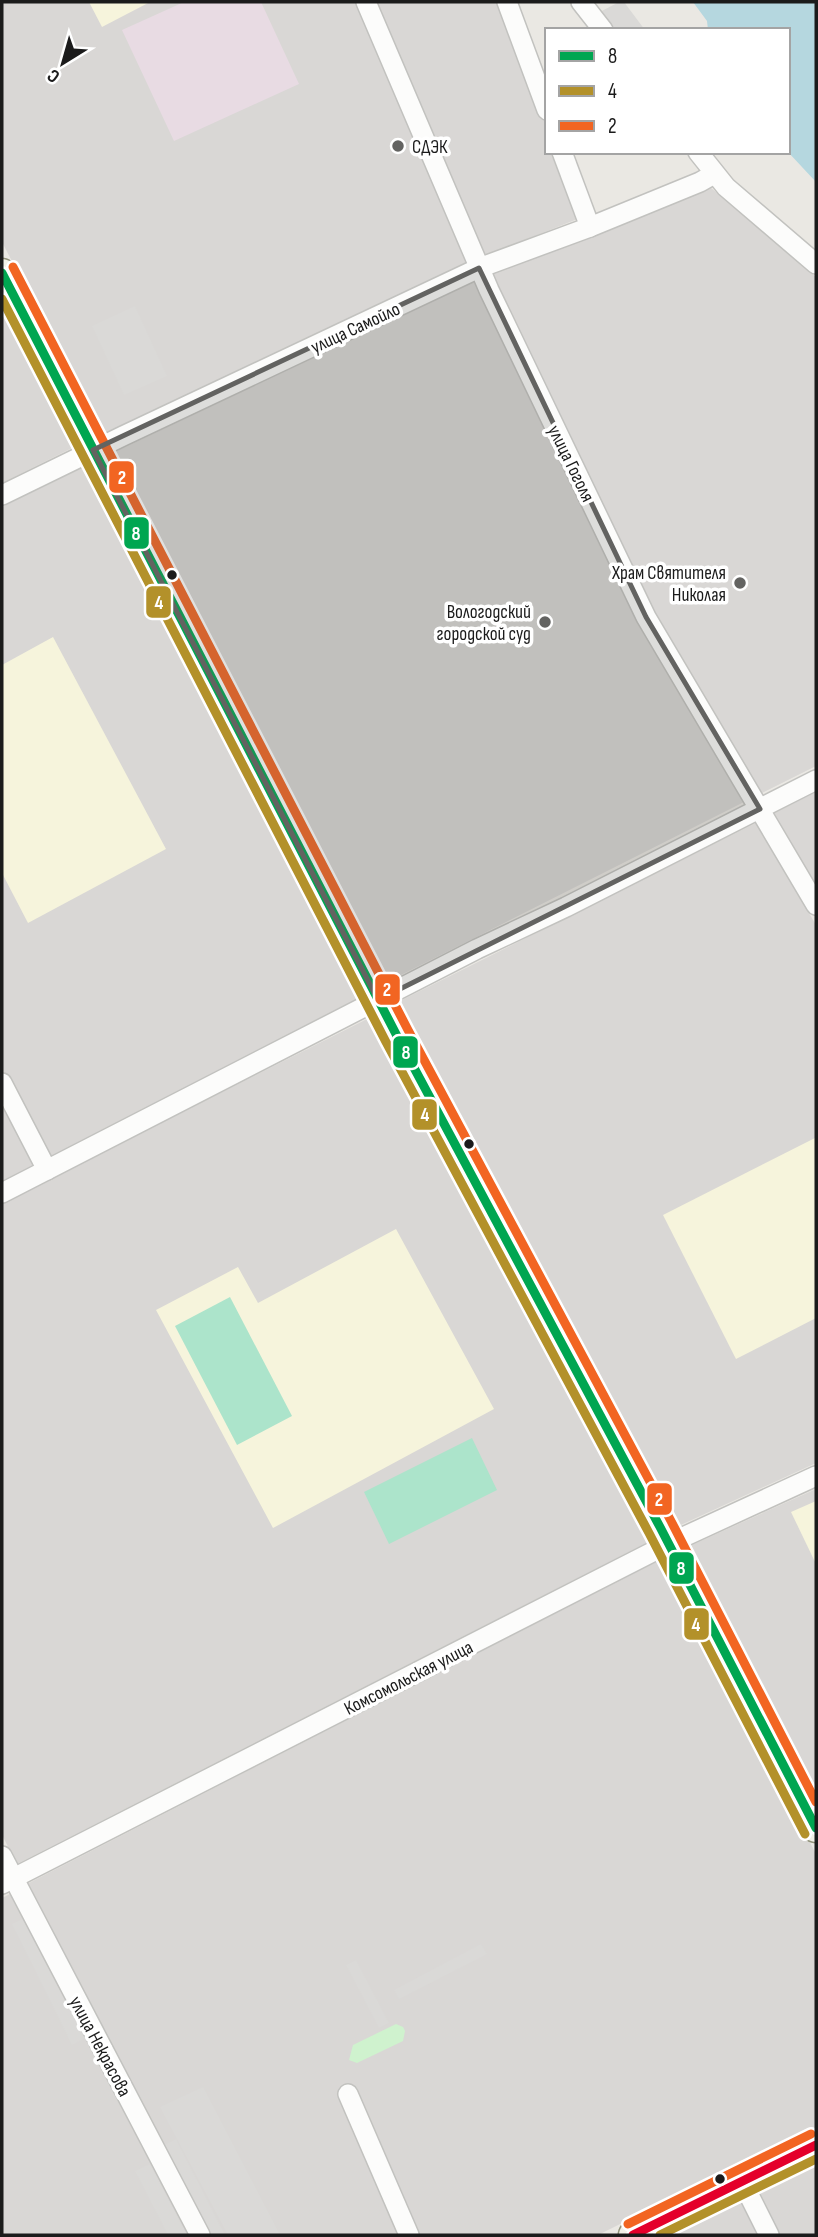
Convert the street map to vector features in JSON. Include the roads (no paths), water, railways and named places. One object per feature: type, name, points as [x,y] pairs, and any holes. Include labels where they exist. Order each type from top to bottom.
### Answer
[{"type":"street","name":"улица Гоголя","points":[[366,2],[479,268],[646,617],[816,905]]},
{"type":"street","points":[[507,2],[545,105]]},
{"type":"street","points":[[581,2],[601,28]]},
{"type":"street","points":[[563,154],[590,228]]},
{"type":"street","points":[[699,154],[726,187],[816,264]]},
{"type":"street","name":"улица Самойло","points":[[2,495],[479,268],[590,228],[714,174]]},
{"type":"street","points":[[2,273],[378,1000],[816,1828]]},
{"type":"street","points":[[2,1193],[816,780]]},
{"type":"street","points":[[2,1083],[47,1170]]},
{"type":"street","name":"Комсомольская улица","points":[[8,1881],[668,1544],[816,1476]]},
{"type":"street","name":"улица Некрасова","points":[[2,1856],[8,1881],[200,2235]]},
{"type":"street","points":[[348,2094],[410,2235]]},
{"type":"street","points":[[633,2235],[816,2144]]},
{"type":"street","points":[[742,2181],[769,2235]]},
{"type":"water","points":[[693,2],[816,2],[816,182],[790,154],[790,28],[708,28],[707,21]]},
{"type":"place","name":"СДЭК","points":[[398,146]]},
{"type":"place","name":"Храм Святителя Николая","points":[[740,583]]},
{"type":"place","name":"Вологодский городской суд","points":[[545,622]]}]
